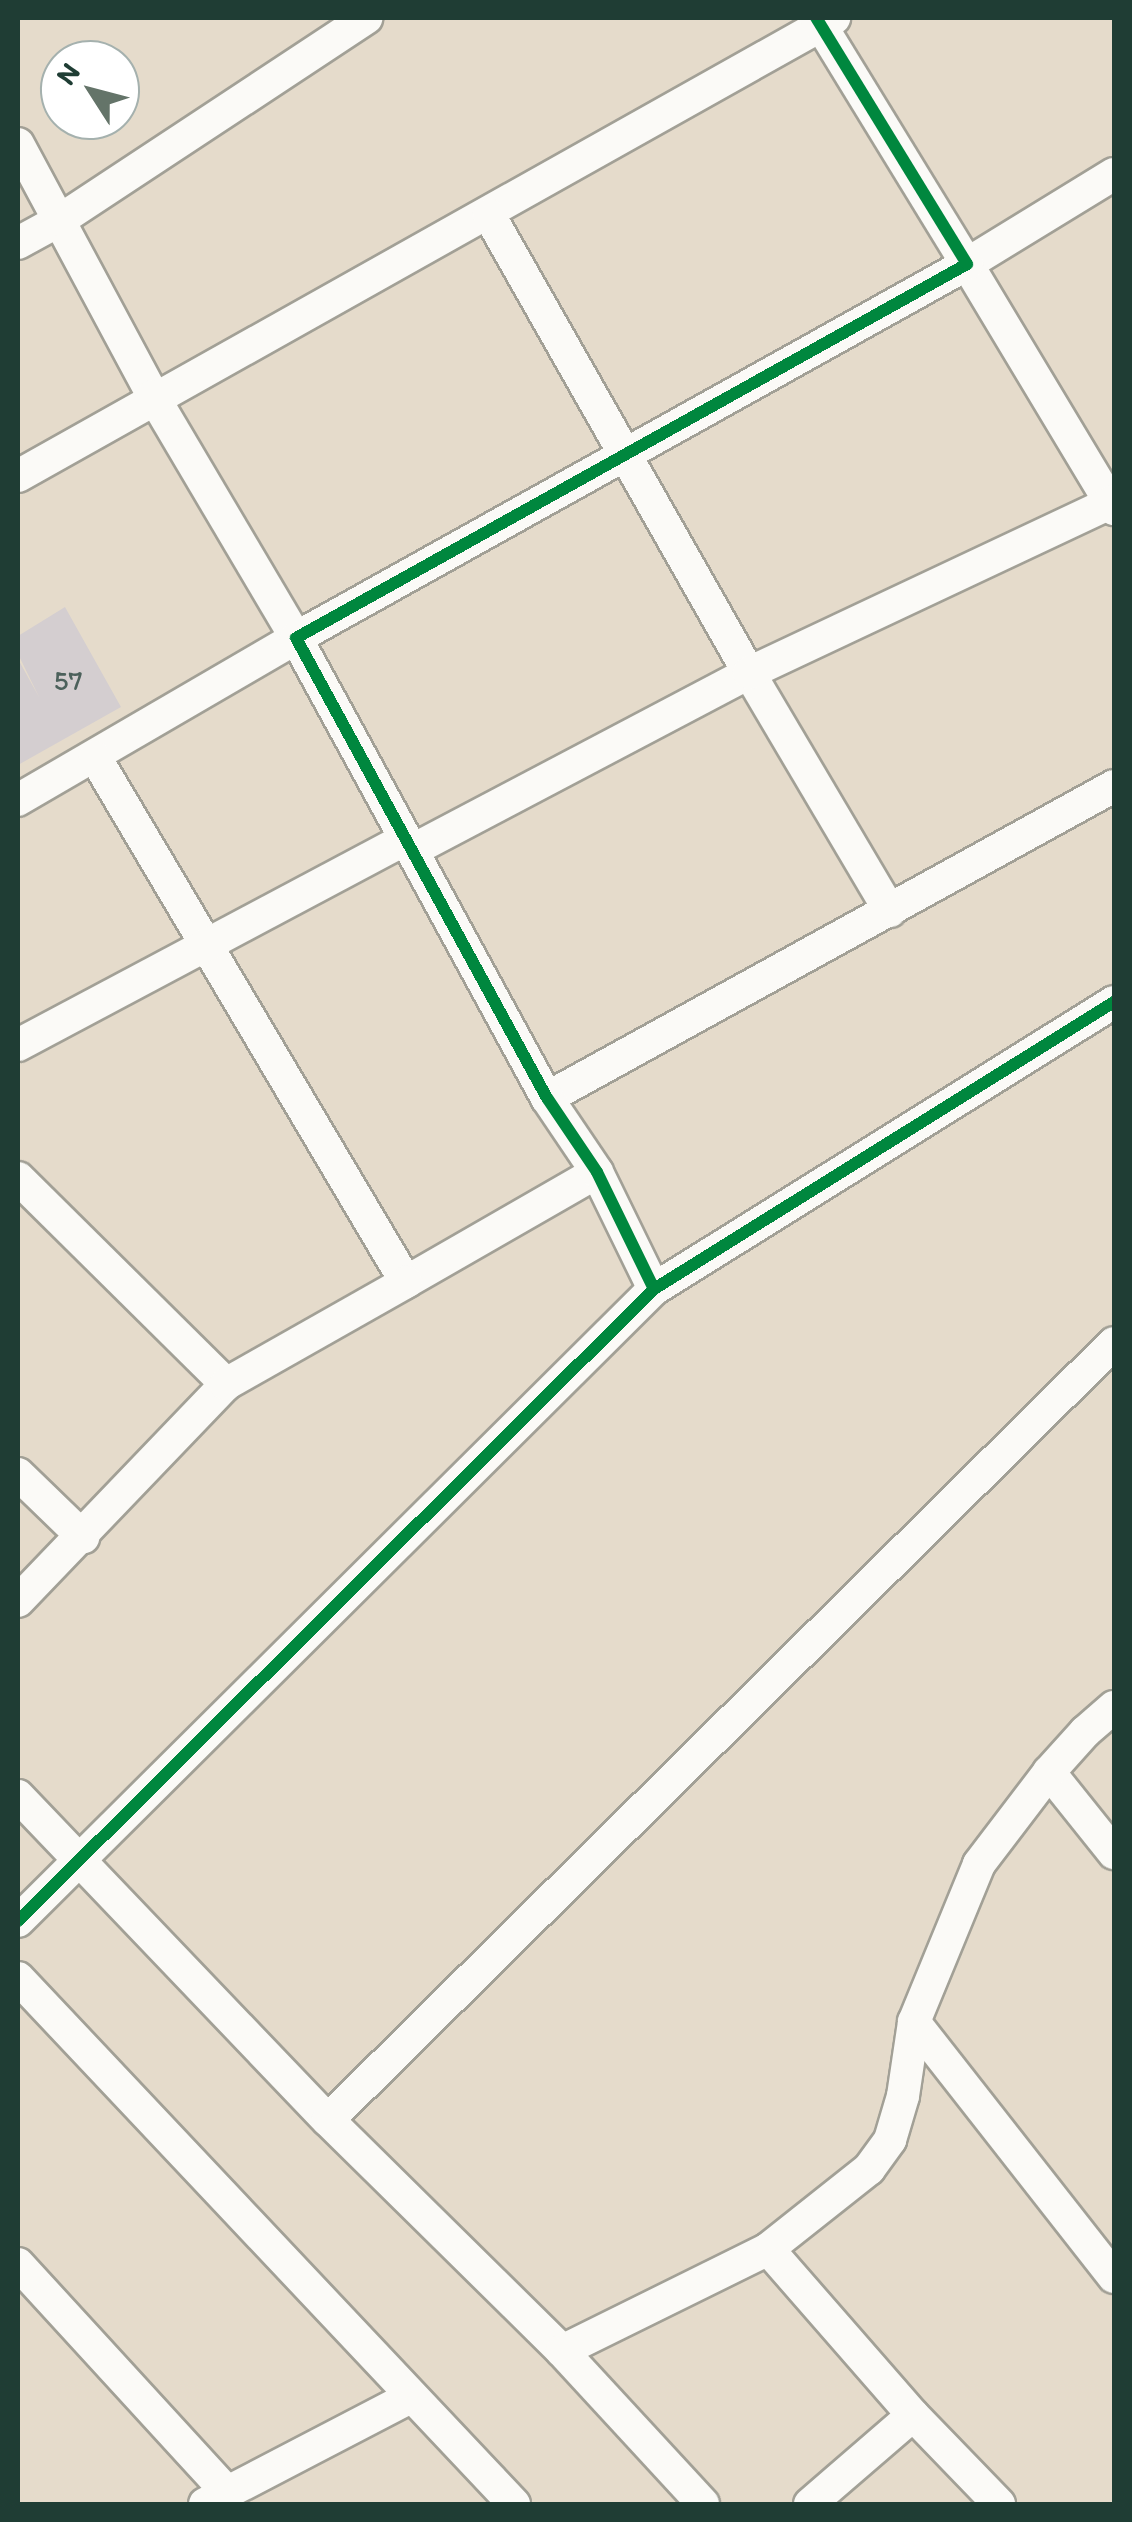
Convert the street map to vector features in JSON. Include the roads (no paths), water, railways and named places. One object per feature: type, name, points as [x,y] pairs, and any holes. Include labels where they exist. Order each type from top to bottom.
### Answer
[{"type":"street","points":[[18,244],[366,18]]},
{"type":"street","points":[[18,476],[153,396],[489,215],[824,20],[1113,504],[749,673],[204,946],[18,1045]]},
{"type":"street","points":[[18,144],[153,396],[296,638],[547,1098],[597,1172],[654,1289]]},
{"type":"street","points":[[18,800],[296,638],[967,264],[1114,174]]},
{"type":"street","points":[[489,215],[749,673],[890,911]]},
{"type":"street","points":[[95,758],[406,1282]]},
{"type":"street","points":[[547,1098],[1114,786]]},
{"type":"street","points":[[18,1920],[654,1289],[1114,1002]]},
{"type":"street","points":[[18,1602],[226,1384],[597,1172]]},
{"type":"street","points":[[18,1178],[226,1384]]},
{"type":"street","points":[[328,2120],[1114,1342]]},
{"type":"street","points":[[18,1474],[82,1537]]},
{"type":"street","points":[[562,2351],[768,2250],[869,2170],[890,2140],[903,2096],[914,2022],[980,1864],[1049,1772],[1114,1707]]},
{"type":"street","points":[[1049,1772],[1114,1853]]},
{"type":"street","points":[[18,1796],[328,2120],[562,2351],[697,2502]]},
{"type":"street","points":[[18,1978],[167,2132],[409,2398],[514,2504]]},
{"type":"street","points":[[914,2022],[1114,2276]]},
{"type":"street","points":[[768,2250],[912,2415],[999,2504]]},
{"type":"street","points":[[18,2264],[217,2499],[409,2398]]},
{"type":"street","points":[[810,2504],[912,2415]]}]
